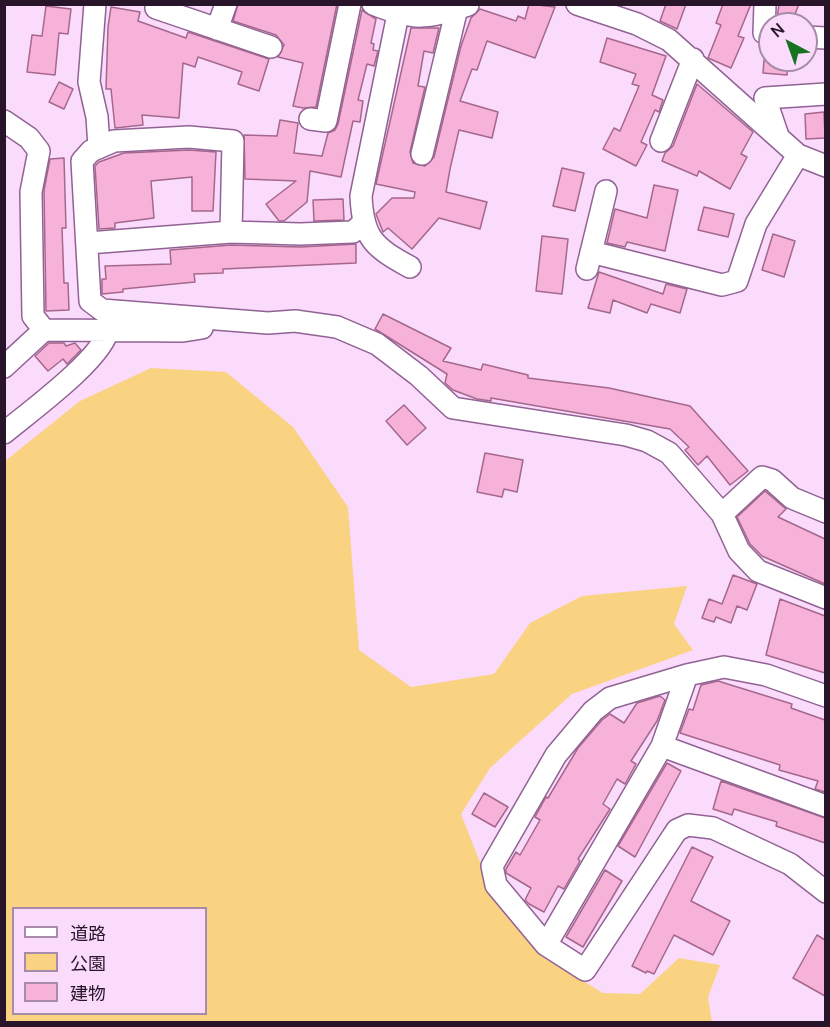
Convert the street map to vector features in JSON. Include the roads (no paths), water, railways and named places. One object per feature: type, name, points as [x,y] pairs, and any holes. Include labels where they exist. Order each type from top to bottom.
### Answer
[{"type":"street","points":[[95,4],[89,82],[97,117],[99,147]]},
{"type":"street","points":[[217,29],[226,4]]},
{"type":"street","points":[[310,119],[326,121],[350,4]]},
{"type":"street","points":[[374,4],[413,18],[428,17],[463,6]]},
{"type":"street","points":[[577,4],[637,24],[669,40],[798,155],[825,166]]},
{"type":"street","points":[[422,154],[463,6]]},
{"type":"street","points":[[156,8],[271,47]]},
{"type":"street","points":[[398,14],[361,196],[362,224],[380,250],[410,267]]},
{"type":"street","points":[[661,141],[693,59]]},
{"type":"street","points":[[778,136],[765,98],[825,94]]},
{"type":"street","points":[[4,121],[29,138],[39,151],[31,192],[33,316],[44,330]]},
{"type":"street","points":[[231,232],[233,141],[189,137],[114,141],[99,147],[82,161],[90,301],[102,310],[268,323]]},
{"type":"street","points":[[606,191],[589,260],[722,285],[737,281],[756,224],[798,155]]},
{"type":"street","points":[[88,243],[231,232],[300,234],[353,232],[362,224]]},
{"type":"street","points":[[4,367],[44,330],[183,331],[295,321],[337,327],[377,344],[419,376],[453,408],[626,435],[646,441],[669,453],[722,514],[739,551],[758,571],[825,598]]},
{"type":"street","points":[[4,433],[93,357],[106,339],[108,329]]},
{"type":"street","points":[[722,514],[762,477],[772,480],[792,498],[825,512]]},
{"type":"street","points":[[825,696],[766,675],[724,667],[687,675],[610,698],[592,711],[556,755],[492,866],[496,885],[546,945],[585,970],[677,830],[688,825],[713,828],[790,864],[825,892]]},
{"type":"street","points":[[546,945],[662,746],[687,675]]},
{"type":"street","points":[[662,746],[825,806]]}]
